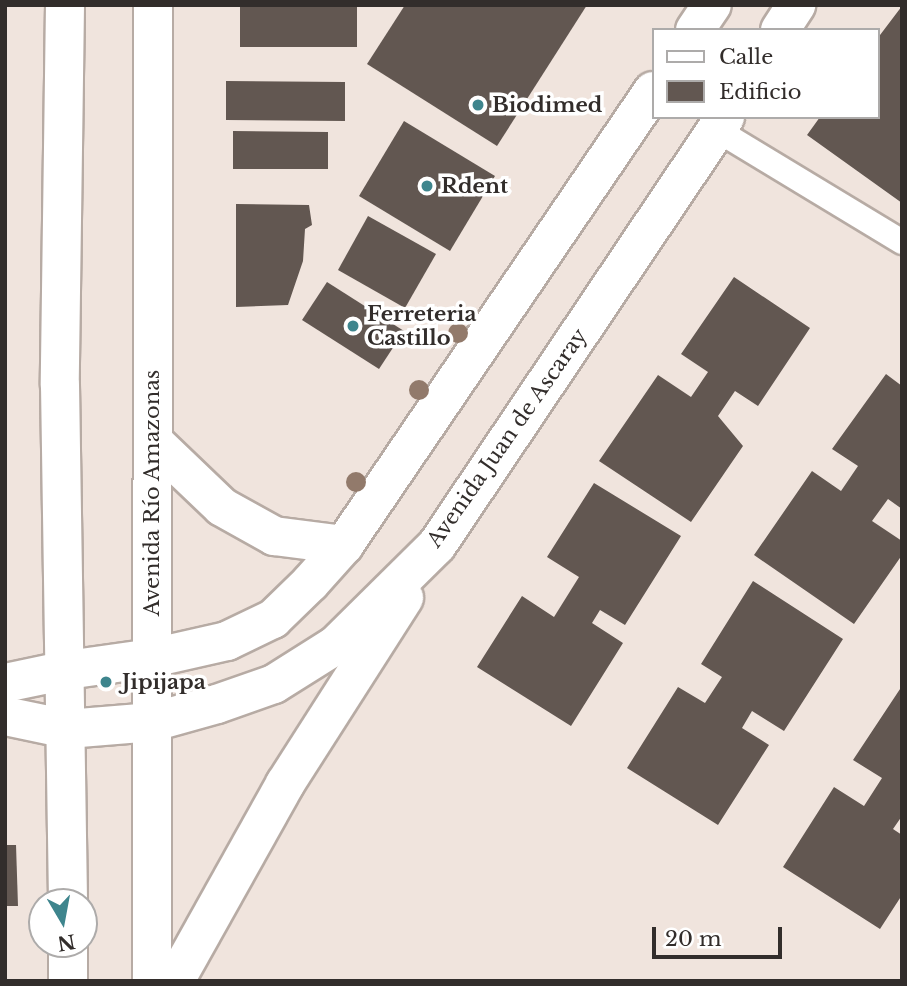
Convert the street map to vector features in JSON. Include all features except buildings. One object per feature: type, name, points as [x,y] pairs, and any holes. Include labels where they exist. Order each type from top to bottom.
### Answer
[{"type":"main road","points":[[65,5],[60,384],[67,670],[68,888]]},
{"type":"main road","name":"Avenida Río Amazonas","points":[[152,981],[153,5]]},
{"type":"main road","points":[[696,28],[712,5]]},
{"type":"main road","points":[[781,28],[796,5]]},
{"type":"main road","points":[[5,682],[152,658],[227,641],[273,619],[344,545],[652,92]]},
{"type":"main road","name":"Avenida Juan de Ascaray","points":[[5,716],[67,729],[153,722],[274,684],[336,645],[437,545],[721,123]]},
{"type":"main road","points":[[153,440],[222,507],[274,536],[344,545]]},
{"type":"main road","points":[[175,981],[285,784],[437,545]]},
{"type":"main road","points":[[68,958],[68,981]]},
{"type":"lane","points":[[721,123],[902,242]]},
{"type":"place","name":"Biodimed","points":[[478,105]]},
{"type":"place","name":"Rdent","points":[[427,186]]},
{"type":"place","name":"Ferreteria Castillo","points":[[353,326]]},
{"type":"place","name":"Jipijapa","points":[[106,682]]}]
